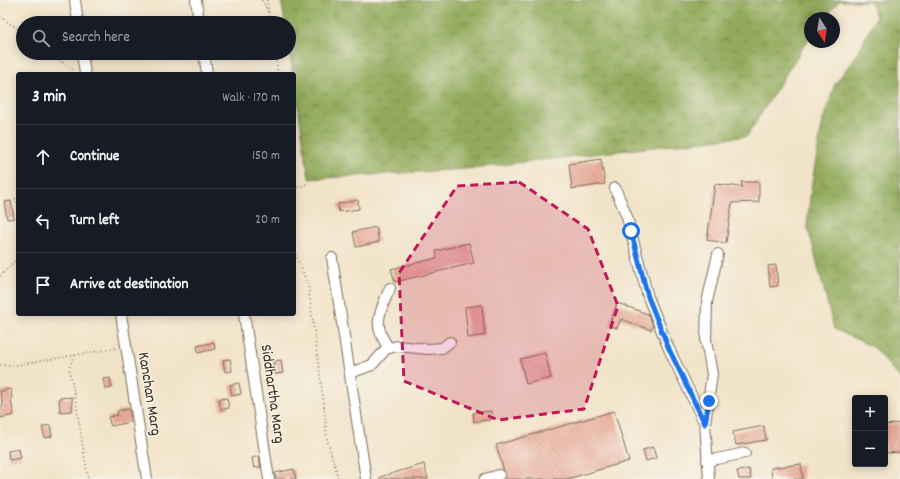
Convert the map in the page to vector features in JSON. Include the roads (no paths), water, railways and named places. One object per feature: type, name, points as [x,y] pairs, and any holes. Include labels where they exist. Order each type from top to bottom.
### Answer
[{"type":"street","points":[[74,0],[77,16]]},
{"type":"street","points":[[196,0],[198,16]]},
{"type":"street","points":[[83,60],[85,72]]},
{"type":"street","points":[[205,60],[207,72]]},
{"type":"street","points":[[616,188],[627,218],[648,297],[669,349],[705,424]]},
{"type":"street","points":[[709,479],[705,424],[712,374],[706,340],[707,302],[718,254]]},
{"type":"street","points":[[332,258],[366,479]]},
{"type":"street","points":[[389,348],[383,338],[378,320],[380,309],[390,288]]},
{"type":"street","name":"Kanchan Marg","points":[[121,316],[147,479]]},
{"type":"street","name":"Siddhartha Marg","points":[[244,316],[269,479]]},
{"type":"street","points":[[350,373],[372,365],[386,349],[389,348],[397,346],[428,349],[442,348],[450,342]]},
{"type":"street","points":[[707,461],[745,453]]},
{"type":"street","points":[[485,479],[499,475]]}]
